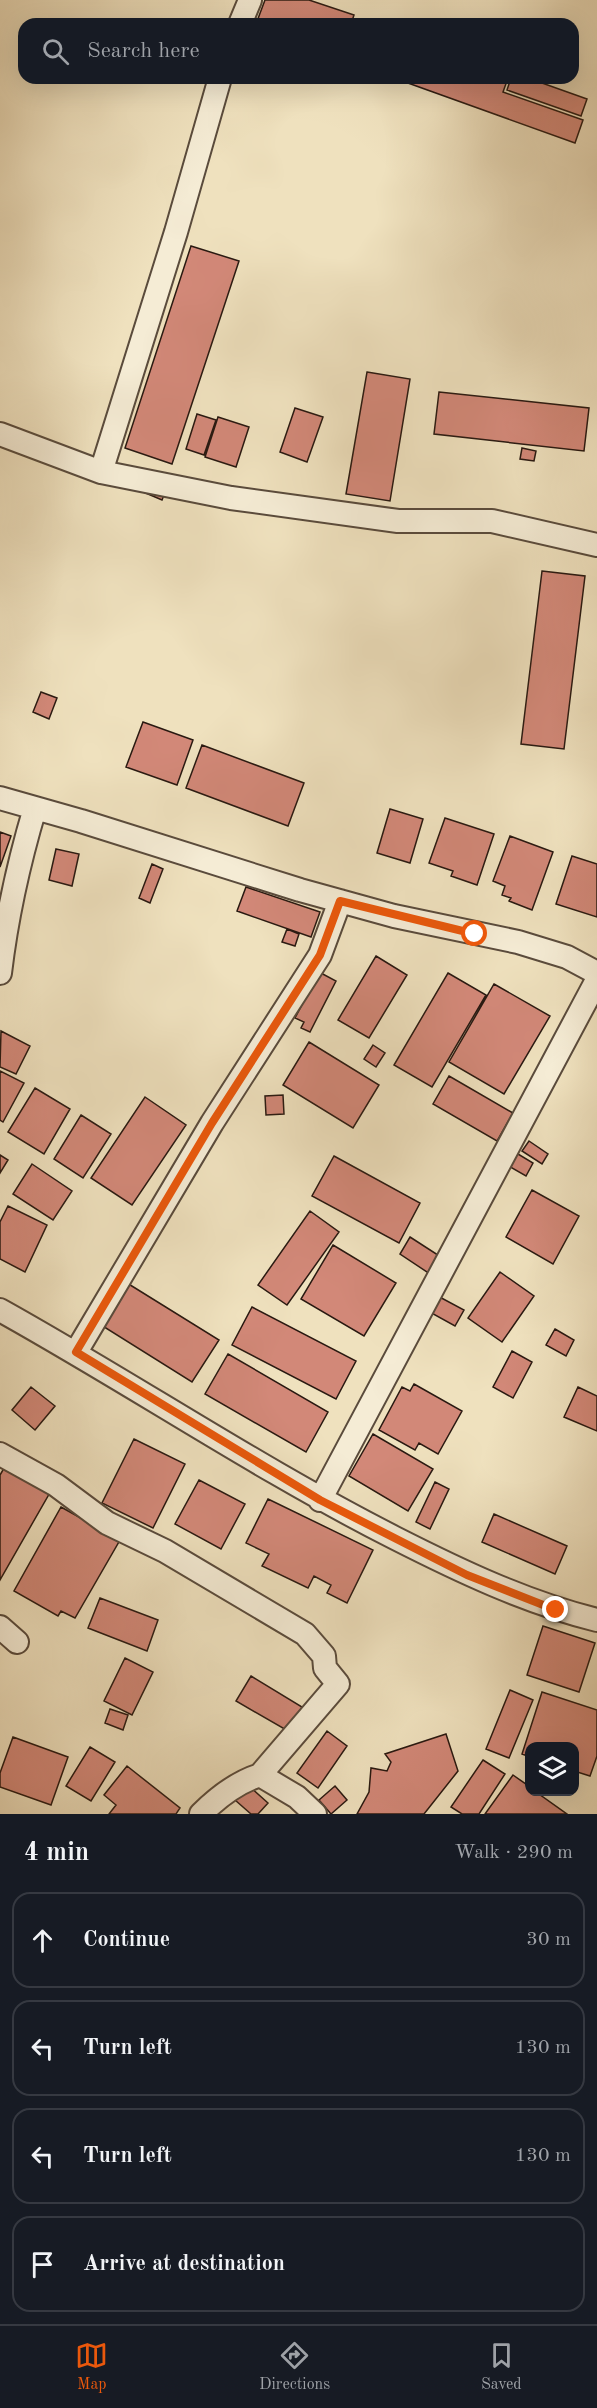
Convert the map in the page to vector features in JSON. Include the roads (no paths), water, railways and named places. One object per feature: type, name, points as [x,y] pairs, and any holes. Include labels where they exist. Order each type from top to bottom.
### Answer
[{"type":"street","points":[[242,18],[250,0]]},
{"type":"street","points":[[101,472],[218,84]]},
{"type":"street","points":[[0,434],[101,472],[231,498],[398,522],[492,520],[597,545]]},
{"type":"street","points":[[0,798],[340,901],[417,921],[518,942],[567,957],[597,974]]},
{"type":"street","points":[[0,973],[12,891],[35,808]]},
{"type":"street","points":[[76,1352],[212,1123],[320,955],[340,901]]},
{"type":"street","points":[[320,1500],[597,980]]},
{"type":"street","points":[[0,1310],[76,1352],[320,1500],[467,1575],[556,1610],[597,1620]]},
{"type":"street","points":[[0,1454],[56,1485],[107,1523],[165,1551],[305,1634],[324,1656],[326,1668],[338,1684],[260,1774],[235,1786],[201,1814]]},
{"type":"street","points":[[0,1627],[17,1642]]},
{"type":"street","points":[[260,1774],[297,1797],[315,1814]]}]
